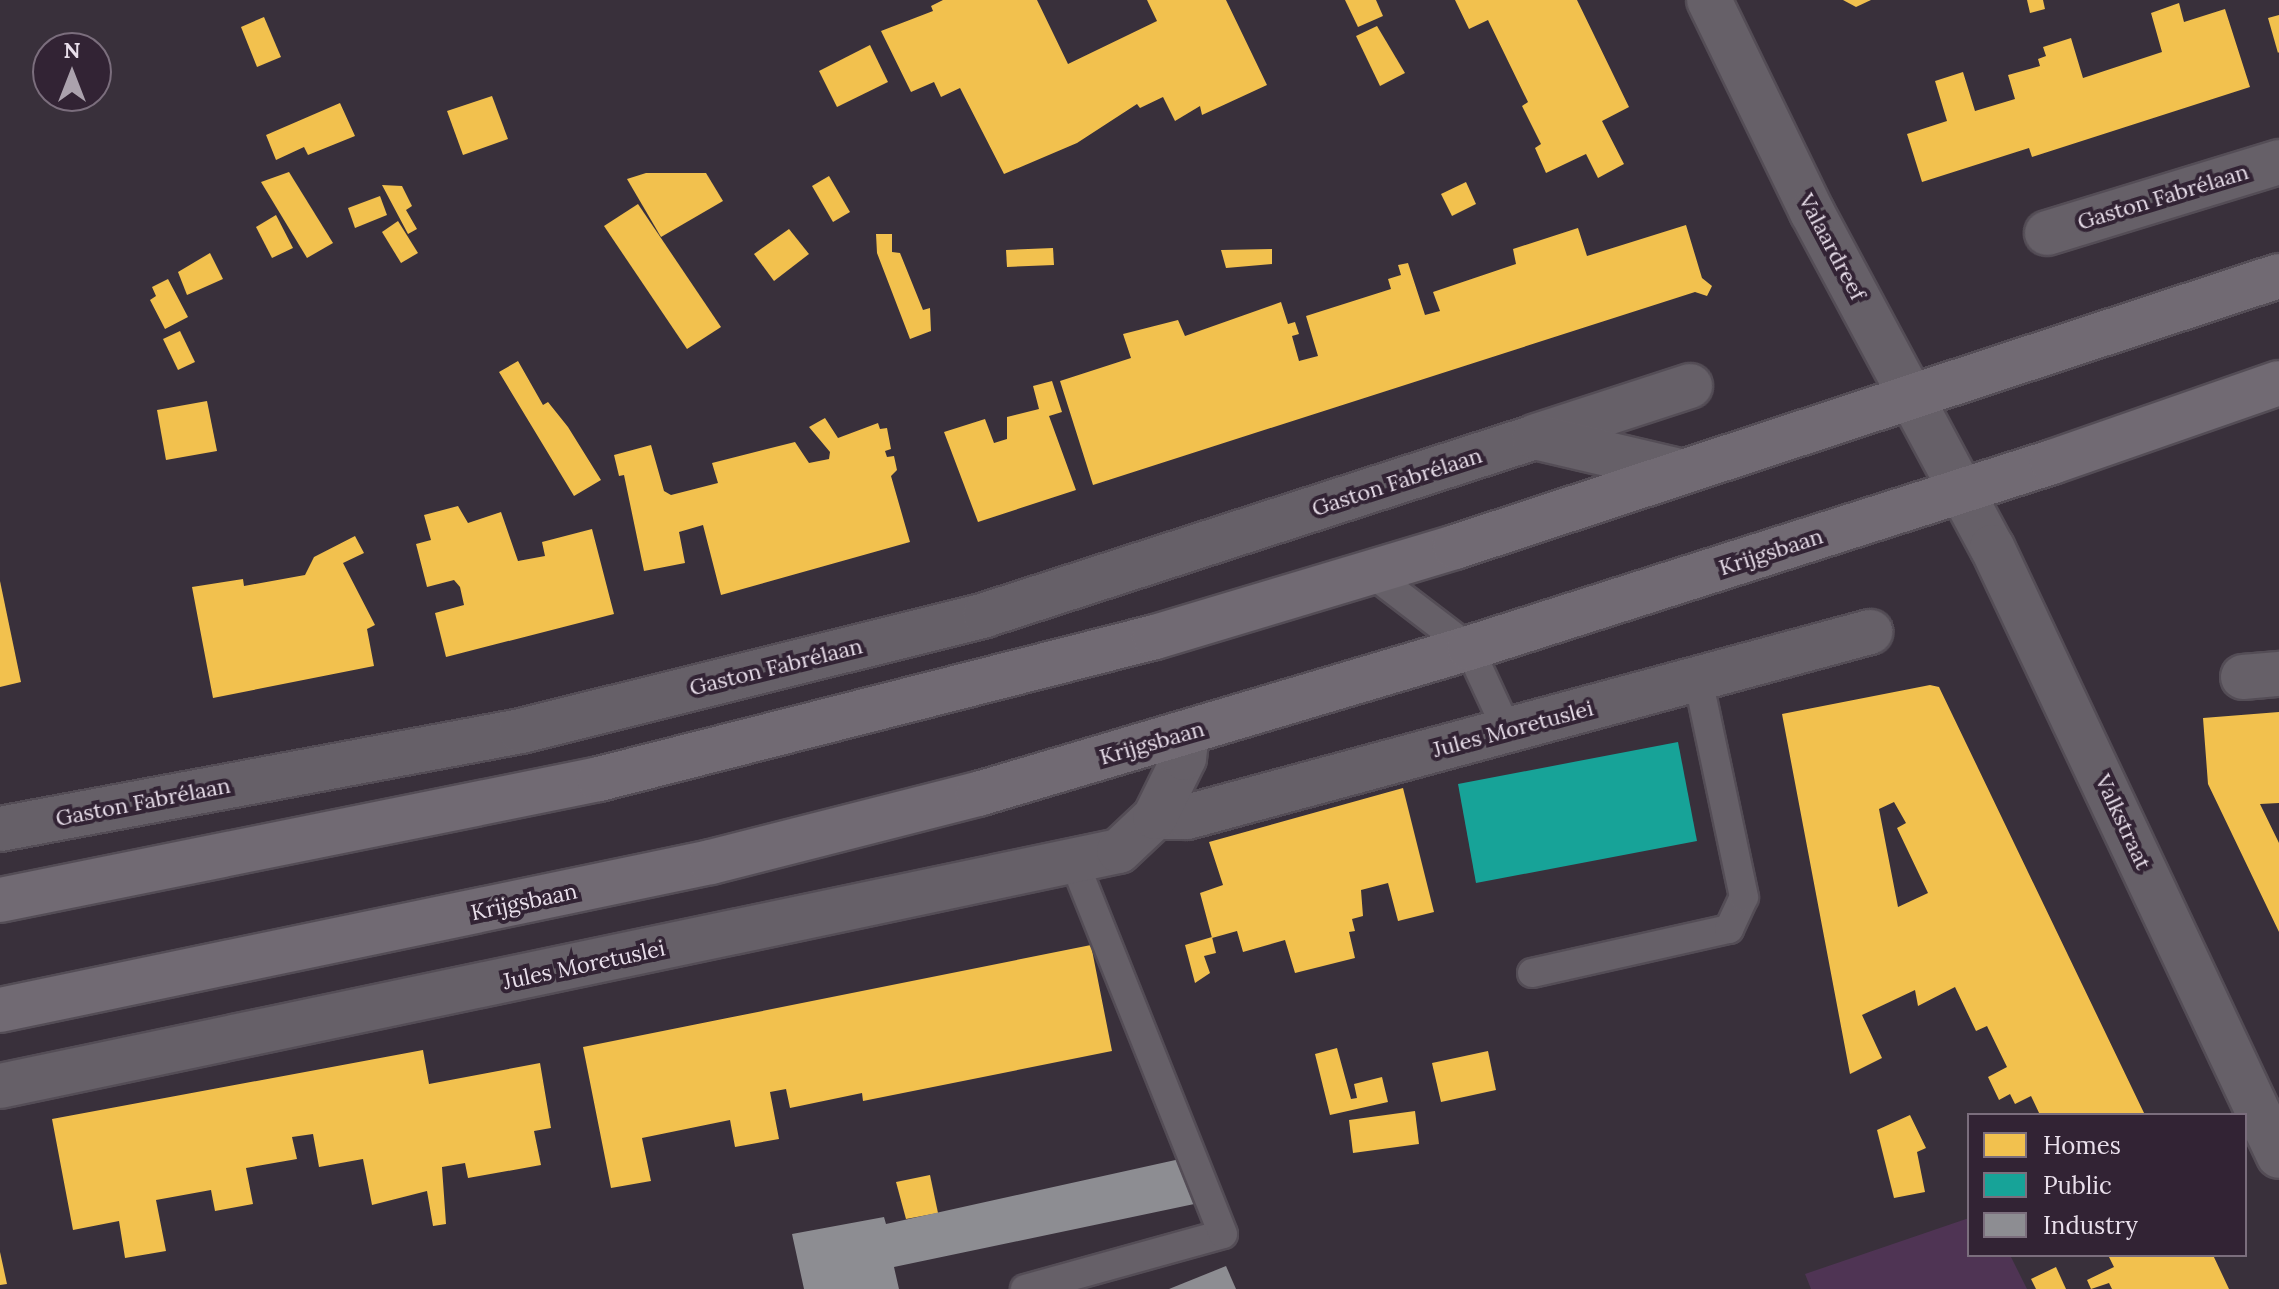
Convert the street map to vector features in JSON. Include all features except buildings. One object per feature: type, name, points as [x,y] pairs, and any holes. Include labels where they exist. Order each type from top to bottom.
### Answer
[{"type":"main road","points":[[0,900],[599,779],[820,726],[1155,637],[1371,573],[2279,276]]},
{"type":"main road","name":"Krijgsbaan","points":[[0,1010],[711,862],[978,794],[1469,648],[1962,491],[2279,383]]},
{"type":"street","name":"Valaardreef","points":[[1709,0],[1812,212],[1962,491]]},
{"type":"street","name":"Gaston Fabrélaan","points":[[2047,233],[2279,162]]},
{"type":"street","name":"Gaston Fabrélaan","points":[[0,829],[521,731],[970,619],[1690,386]]},
{"type":"street","points":[[1535,437],[1680,471]]},
{"type":"street","name":"Valkstraat","points":[[1962,491],[2263,1138]]},
{"type":"street","name":"Jules Moretuslei","points":[[1155,817],[1187,817],[1870,632]]},
{"type":"street","name":"Jules Moretuslei","points":[[0,1086],[1119,851],[1155,817],[1184,758],[1187,733]]},
{"type":"lane","points":[[1371,573],[1469,648],[1507,730]]},
{"type":"lane","points":[[1532,973],[1729,929],[1744,897],[1698,679]]},
{"type":"lane","points":[[1025,1289],[1223,1234],[1074,861]]},
{"type":"shaded area","points":[[1967,1219],[1967,1257],[2011,1257],[2027,1289],[1811,1289],[1805,1274]]}]
